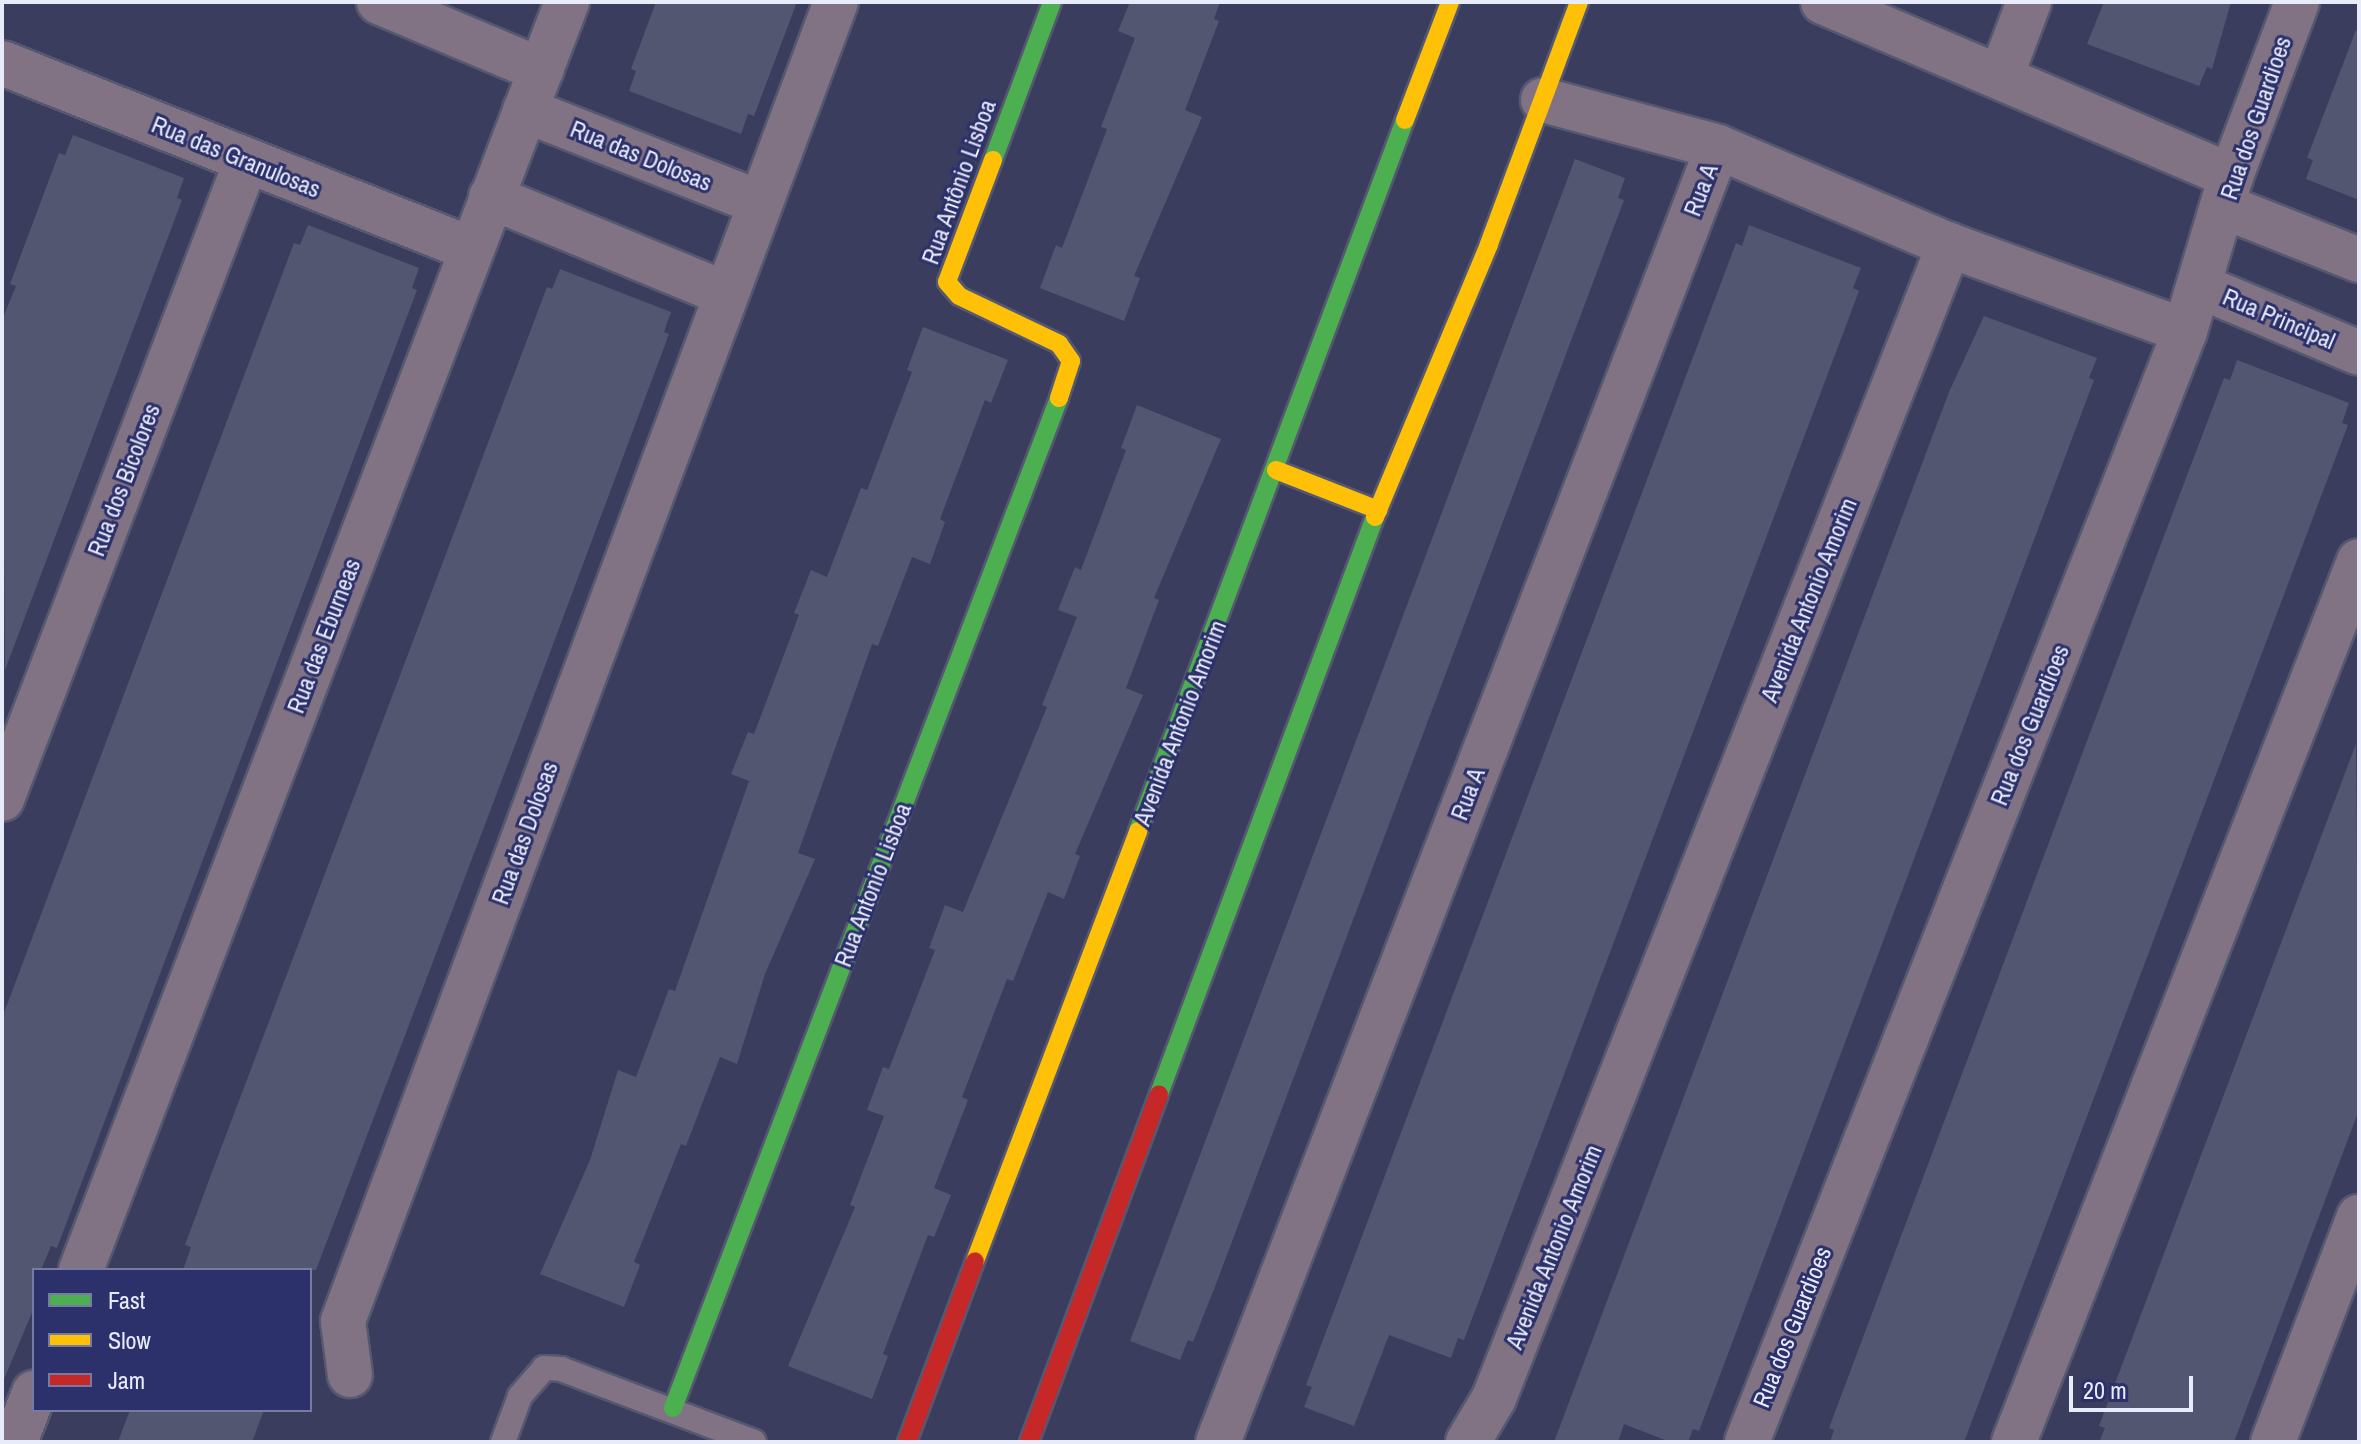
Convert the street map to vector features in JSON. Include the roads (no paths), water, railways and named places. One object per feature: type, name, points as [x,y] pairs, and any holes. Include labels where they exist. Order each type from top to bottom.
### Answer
[{"type":"street","points":[[379,2],[541,70]]},
{"type":"street","name":"Rua das Eburneas","points":[[82,1268],[567,2]]},
{"type":"street","name":"Rua das Dolosas","points":[[350,1375],[343,1321],[726,294],[757,202],[836,2]]},
{"type":"street","name":"Rua Antônio Lisboa","points":[[1052,2],[947,282],[959,296],[1059,344],[1071,361]]},
{"type":"street","name":"Avenida Antonio Amorim","points":[[907,1442],[1450,2]]},
{"type":"street","points":[[1029,1442],[1378,510],[1543,100],[1579,2]]},
{"type":"street","points":[[1823,2],[2001,76],[2359,260]]},
{"type":"street","points":[[2001,76],[2029,2]]},
{"type":"street","name":"Rua dos Guardioes","points":[[1747,1442],[2185,331],[2228,192],[2297,2]]},
{"type":"street","name":"Rua das Granulosas","points":[[4,69],[471,249]]},
{"type":"street","points":[[1543,100],[1718,147],[1949,245],[2185,331]]},
{"type":"street","name":"Rua das Dolosas","points":[[525,110],[757,202]]},
{"type":"street","name":"Rua A","points":[[1218,1442],[1718,147]]},
{"type":"street","name":"Rua dos Bicolores","points":[[2,799],[246,162]]},
{"type":"street","points":[[491,197],[726,294]]},
{"type":"street","name":"Avenida Antonio Amorim","points":[[1468,1442],[1494,1398],[1949,245]]},
{"type":"street","name":"Rua Principal","points":[[2199,286],[2359,353]]},
{"type":"street","name":"Rua Antonio Lisboa","points":[[673,1408],[1071,361]]},
{"type":"street","points":[[1276,470],[1378,510]]},
{"type":"street","points":[[2014,1442],[2359,561]]},
{"type":"street","points":[[2273,1442],[2359,1217]]},
{"type":"street","points":[[15,1442],[32,1398]]},
{"type":"lane","points":[[503,1442],[520,1396],[544,1368],[561,1369],[673,1408],[754,1442]]}]
